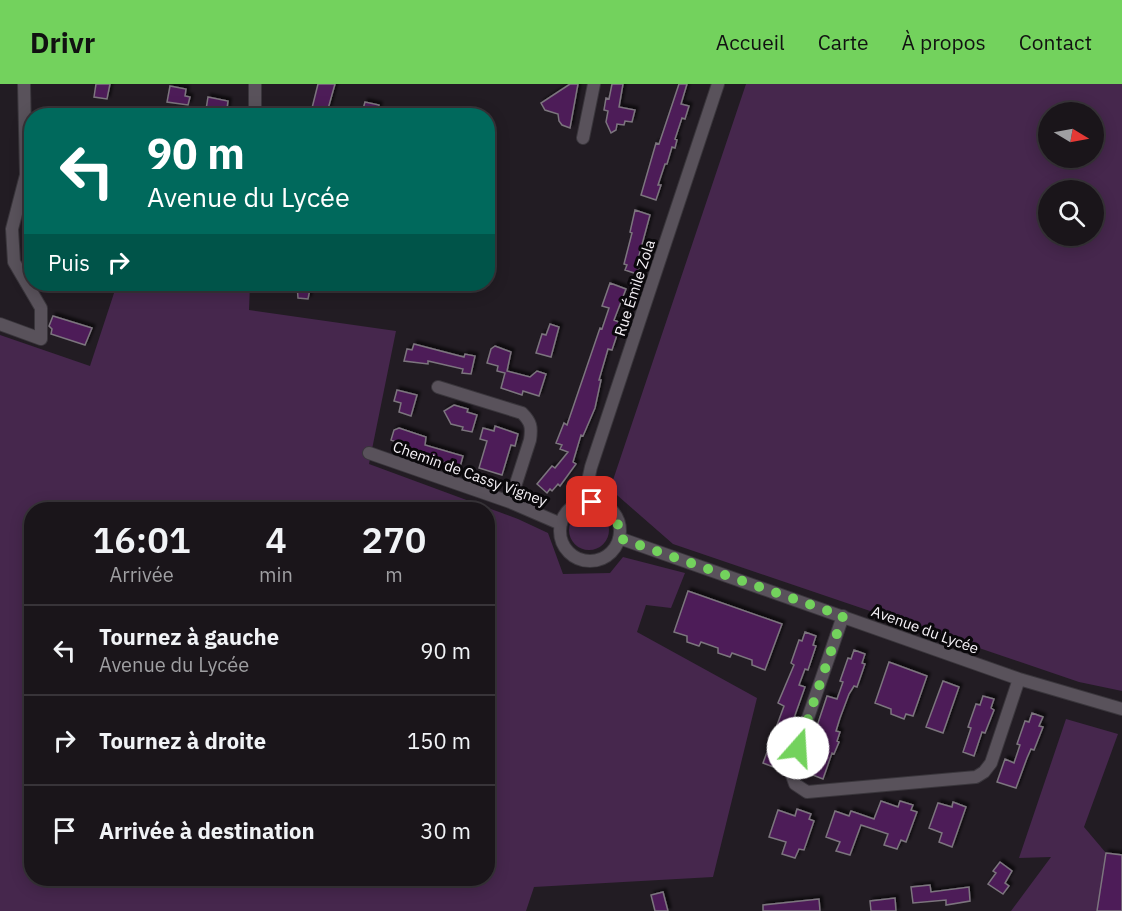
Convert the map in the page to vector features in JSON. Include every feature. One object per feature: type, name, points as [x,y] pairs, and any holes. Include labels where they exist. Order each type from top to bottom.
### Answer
[{"type":"street","points":[[24,84],[25,108]]},
{"type":"street","points":[[255,84],[255,108]]},
{"type":"street","points":[[583,138],[594,84]]},
{"type":"street","name":"Rue Émile Zola","points":[[583,502],[589,473],[718,84]]},
{"type":"street","points":[[24,184],[12,229],[14,262],[24,279]]},
{"type":"street","points":[[0,324],[41,339],[41,308],[31,291]]},
{"type":"street","points":[[438,387],[522,413],[530,422],[532,429],[530,440],[510,502]]},
{"type":"street","name":"Chemin de Cassy Vigney","points":[[369,453],[510,502],[561,524]]},
{"type":"street","points":[[583,502],[602,504],[616,518],[619,538],[615,546],[602,559],[592,561],[574,557],[562,542],[561,524],[569,510],[583,502]]},
{"type":"street","name":"Avenue du Lycée","points":[[619,538],[1019,679],[1122,709]]},
{"type":"street","points":[[843,616],[790,770],[795,784],[807,792],[976,777],[984,772],[991,763],[1019,679]]},
{"type":"shaded area","points":[[746,84],[1122,84],[1122,691],[1079,682],[673,544],[610,489]]},
{"type":"shaded area","points":[[115,291],[250,291],[249,310],[396,331],[369,464],[472,502],[24,502],[24,886],[495,886],[495,511],[548,533],[563,574],[610,573],[623,557],[685,573],[671,608],[646,605],[637,632],[757,698],[713,877],[534,887],[526,911],[0,911],[0,335],[90,366]]},
{"type":"shaded area","points":[[589,510],[603,516],[609,530],[603,544],[589,550],[575,544],[569,530],[575,516]]},
{"type":"shaded area","points":[[1066,719],[1118,734],[1084,827],[1106,853],[1097,911],[1011,911],[1051,857],[1019,858]]},
{"type":"building","points":[[96,84],[110,84],[107,99],[94,97]]},
{"type":"building","points":[[318,84],[335,84],[328,108],[312,108]]},
{"type":"building","points":[[570,84],[578,84],[570,128],[562,125],[558,114],[545,110],[541,103]]},
{"type":"building","points":[[612,84],[623,84],[619,107],[635,110],[632,122],[625,121],[624,125],[617,124],[616,130],[611,133],[606,122],[608,111],[604,110]]},
{"type":"building","points":[[679,84],[687,84],[681,104],[689,106],[675,139],[677,140],[675,148],[672,147],[667,164],[665,164],[656,200],[641,195],[656,143],[659,144]]},
{"type":"building","points":[[170,86],[186,89],[185,96],[190,97],[188,105],[167,102]]},
{"type":"building","points":[[208,97],[228,101],[227,108],[206,108]]},
{"type":"building","points":[[365,102],[379,105],[378,108],[363,108]]},
{"type":"building","points":[[635,210],[650,215],[637,263],[640,264],[637,274],[625,270],[627,265],[624,264]]},
{"type":"building","points":[[610,283],[626,289],[614,320],[621,323],[612,350],[608,349],[599,380],[601,380],[595,408],[583,436],[581,435],[573,462],[576,464],[560,486],[558,484],[547,493],[537,484],[568,452],[560,449],[562,445],[556,443],[564,423],[567,425],[600,328],[602,329],[609,308],[602,306]]},
{"type":"building","points":[[298,291],[310,291],[308,299],[298,298]]},
{"type":"building","points":[[53,316],[92,328],[85,345],[51,334],[52,329],[49,326]]},
{"type":"building","points":[[550,324],[559,327],[551,357],[536,353],[542,334],[546,335]]},
{"type":"building","points":[[414,344],[464,357],[465,354],[475,356],[471,374],[462,373],[463,369],[428,361],[428,364],[404,361],[407,349],[412,350]]},
{"type":"building","points":[[495,346],[511,352],[507,371],[530,377],[537,371],[546,374],[539,396],[523,391],[522,395],[501,388],[505,373],[497,371],[498,366],[487,363],[491,349]]},
{"type":"building","points":[[397,390],[417,395],[411,416],[399,412],[401,403],[394,401]]},
{"type":"building","points":[[454,405],[468,409],[467,412],[477,415],[472,432],[451,424],[444,411]]},
{"type":"building","points":[[495,426],[518,434],[515,446],[511,445],[502,475],[479,468],[487,441],[480,439],[483,428],[494,431]]},
{"type":"building","points":[[399,428],[426,437],[425,445],[463,456],[460,467],[405,451],[407,446],[391,440],[394,430]]},
{"type":"building","points":[[688,591],[782,624],[765,670],[752,665],[752,660],[732,653],[730,657],[718,653],[718,648],[701,642],[699,646],[687,642],[687,636],[674,632]]},
{"type":"building","points":[[805,632],[816,636],[813,645],[816,646],[808,670],[805,669],[799,685],[805,687],[794,718],[799,720],[783,765],[778,763],[776,768],[763,763],[784,706],[778,703],[794,665],[791,663],[799,640],[802,641]]},
{"type":"building","points":[[854,650],[865,654],[862,663],[865,664],[857,687],[854,686],[849,694],[840,718],[836,731],[840,732],[837,741],[839,742],[834,754],[832,753],[823,779],[810,774],[811,769],[800,765],[827,696],[837,699],[843,682],[840,681],[848,658],[851,659]]},
{"type":"building","points":[[889,662],[927,676],[913,716],[906,714],[904,719],[891,714],[891,709],[875,703]]},
{"type":"building","points":[[943,681],[959,687],[943,733],[926,727]]},
{"type":"building","points":[[983,696],[994,699],[991,708],[994,710],[985,733],[982,732],[974,756],[963,752],[976,704],[980,705]]},
{"type":"building","points":[[1032,713],[1043,717],[1039,726],[1043,727],[1034,750],[1031,749],[1027,758],[1016,788],[997,782],[1005,759],[1014,763],[1020,745],[1017,744],[1025,721],[1029,722]]},
{"type":"building","points":[[881,801],[898,807],[900,801],[913,805],[911,810],[917,812],[906,842],[901,840],[897,849],[884,845],[888,834],[861,825],[850,855],[836,851],[840,842],[826,837],[835,811],[849,816],[851,811],[874,819]]},
{"type":"building","points":[[953,802],[966,807],[952,847],[939,842],[942,833],[929,828],[938,803],[952,807]]},
{"type":"building","points":[[797,809],[811,814],[809,819],[814,821],[804,850],[799,849],[795,858],[782,854],[786,842],[769,837],[778,810],[795,816]]},
{"type":"building","points":[[1106,853],[1122,855],[1122,911],[1097,911]]},
{"type":"building","points":[[1000,862],[1012,871],[1005,883],[1009,886],[1003,894],[988,884],[996,873],[993,871]]},
{"type":"building","points":[[930,885],[931,892],[969,887],[970,901],[946,905],[946,900],[913,903],[911,887]]},
{"type":"building","points":[[663,892],[668,911],[655,911],[651,895]]},
{"type":"building","points":[[895,898],[896,911],[871,911],[870,901]]},
{"type":"building","points":[[819,899],[820,911],[763,911],[763,905]]},
{"type":"route","points":[[592,502],[602,504],[616,518],[619,538],[843,616],[798,748]]}]
